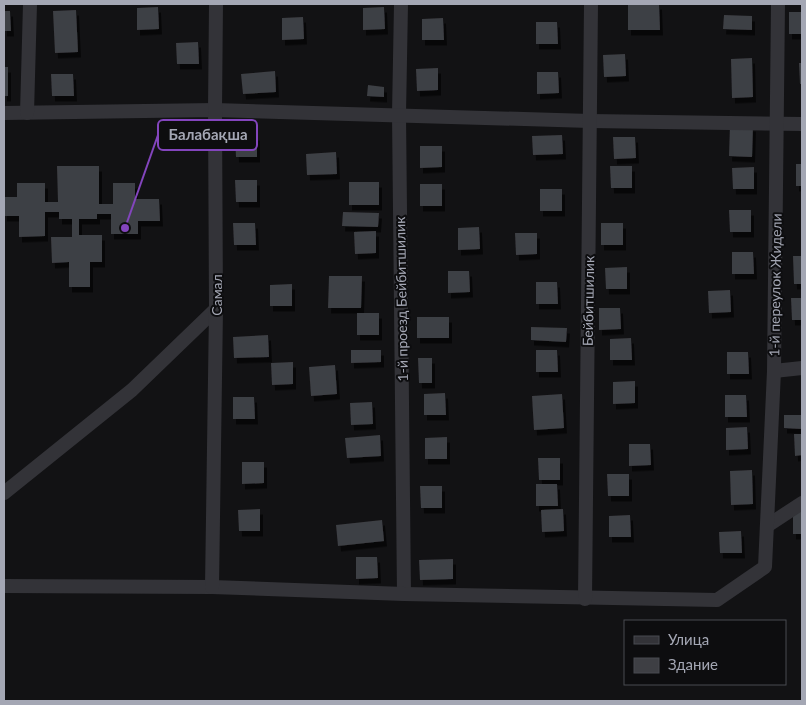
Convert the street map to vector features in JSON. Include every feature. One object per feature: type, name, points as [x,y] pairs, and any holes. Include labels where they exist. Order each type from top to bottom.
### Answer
[{"type":"street","points":[[27,113],[30,4]]},
{"type":"street","name":"Самал","points":[[212,587],[216,309],[216,4]]},
{"type":"street","name":"1-й проезд Бейбитшилик","points":[[401,4],[399,114],[404,594]]},
{"type":"street","name":"Бейбитшилик","points":[[584,598],[591,4]]},
{"type":"street","name":"1-й переулок Жидели","points":[[584,598],[717,600],[765,567],[774,371],[778,4]]},
{"type":"street","points":[[4,113],[215,110],[802,124]]},
{"type":"street","points":[[4,493],[132,390],[216,309]]},
{"type":"street","points":[[774,371],[802,368]]},
{"type":"street","points":[[767,526],[802,503]]},
{"type":"street","points":[[4,586],[212,587],[584,598]]},
{"type":"building","points":[[628,4],[659,4],[660,30],[628,30]]},
{"type":"building","points":[[158,7],[159,29],[137,30],[137,8]]},
{"type":"building","points":[[384,7],[385,29],[363,30],[363,8]]},
{"type":"building","points":[[76,10],[78,52],[55,53],[53,11]]},
{"type":"building","points":[[4,11],[10,11],[11,31],[4,31]]},
{"type":"building","points":[[789,12],[802,12],[802,34],[789,34]]},
{"type":"building","points":[[724,15],[752,16],[752,30],[723,29]]},
{"type":"building","points":[[303,17],[304,39],[282,40],[282,18]]},
{"type":"building","points":[[443,18],[444,40],[422,40],[422,19]]},
{"type":"building","points":[[536,22],[557,22],[558,44],[536,44]]},
{"type":"building","points":[[198,42],[199,64],[177,64],[176,43]]},
{"type":"building","points":[[625,54],[626,76],[604,77],[603,55]]},
{"type":"building","points":[[752,58],[753,97],[732,98],[731,59]]},
{"type":"building","points":[[799,63],[802,63],[802,84],[800,84]]},
{"type":"building","points":[[4,67],[8,67],[8,96],[4,96]]},
{"type":"building","points":[[438,68],[438,90],[417,91],[416,69]]},
{"type":"building","points":[[275,71],[276,92],[243,94],[241,74]]},
{"type":"building","points":[[537,72],[558,72],[559,93],[537,94]]},
{"type":"building","points":[[51,74],[73,74],[74,96],[52,96]]},
{"type":"building","points":[[368,85],[384,87],[384,97],[367,96]]},
{"type":"building","points":[[730,125],[753,126],[752,157],[729,156]]},
{"type":"building","points":[[257,135],[257,157],[236,157],[235,136]]},
{"type":"building","points":[[562,135],[563,154],[533,155],[532,136]]},
{"type":"building","points":[[613,137],[635,137],[636,158],[614,159]]},
{"type":"building","points":[[420,146],[442,146],[442,167],[420,168]]},
{"type":"building","points":[[336,152],[337,174],[307,175],[306,154]]},
{"type":"building","points":[[796,164],[802,164],[802,186],[796,186]]},
{"type":"building","points":[[57,166],[99,166],[99,204],[113,204],[113,183],[135,183],[135,199],[159,199],[160,221],[138,221],[138,234],[111,234],[111,214],[97,214],[97,219],[79,219],[79,235],[102,235],[102,262],[90,262],[90,287],[69,287],[69,262],[52,263],[51,237],[72,237],[72,219],[59,219],[59,212],[45,212],[45,236],[19,237],[19,216],[4,216],[4,197],[17,197],[17,183],[45,183],[45,202],[58,202]]},
{"type":"building","points":[[610,166],[632,166],[632,188],[611,188]]},
{"type":"building","points":[[754,167],[754,189],[733,189],[732,168]]},
{"type":"building","points":[[235,180],[257,180],[257,202],[236,202]]},
{"type":"building","points":[[349,182],[379,182],[379,205],[349,205]]},
{"type":"building","points":[[420,184],[442,184],[442,206],[420,206]]},
{"type":"building","points":[[540,189],[562,189],[562,211],[540,211]]},
{"type":"building","points":[[729,210],[751,210],[751,232],[730,232]]},
{"type":"building","points":[[343,212],[379,213],[378,227],[342,226]]},
{"type":"building","points":[[233,223],[255,223],[256,245],[234,245]]},
{"type":"building","points":[[601,223],[623,223],[623,245],[601,245]]},
{"type":"building","points":[[479,227],[480,249],[458,250],[458,228]]},
{"type":"building","points":[[376,231],[376,253],[355,254],[354,232]]},
{"type":"building","points":[[515,233],[537,233],[537,254],[516,255]]},
{"type":"building","points":[[732,252],[753,252],[754,274],[732,274]]},
{"type":"building","points":[[793,256],[802,256],[802,284],[794,284]]},
{"type":"building","points":[[627,267],[627,289],[606,289],[605,268]]},
{"type":"building","points":[[448,271],[469,271],[470,292],[448,293]]},
{"type":"building","points":[[329,276],[362,276],[361,308],[328,308]]},
{"type":"building","points":[[536,282],[557,282],[558,304],[536,304]]},
{"type":"building","points":[[292,284],[292,306],[270,306],[270,285]]},
{"type":"building","points":[[730,290],[731,312],[709,313],[708,291]]},
{"type":"building","points":[[791,298],[802,298],[802,320],[792,320]]},
{"type":"building","points":[[599,308],[620,308],[621,329],[599,330]]},
{"type":"building","points":[[357,313],[379,313],[379,335],[357,335]]},
{"type":"building","points":[[417,317],[449,317],[449,338],[417,338]]},
{"type":"building","points":[[531,327],[567,328],[566,342],[531,340]]},
{"type":"building","points":[[268,335],[269,357],[234,358],[233,337]]},
{"type":"building","points":[[631,338],[632,360],[610,360],[610,339]]},
{"type":"building","points":[[351,350],[381,350],[381,362],[351,363]]},
{"type":"building","points":[[536,350],[557,350],[558,372],[536,372]]},
{"type":"building","points":[[727,352],[748,352],[749,374],[727,374]]},
{"type":"building","points":[[418,358],[432,358],[432,383],[419,383]]},
{"type":"building","points":[[293,362],[293,384],[272,385],[271,363]]},
{"type":"building","points":[[335,365],[337,394],[311,396],[309,367]]},
{"type":"building","points":[[635,381],[635,403],[613,404],[613,382]]},
{"type":"building","points":[[445,393],[446,415],[424,415],[424,394]]},
{"type":"building","points":[[562,394],[564,428],[534,430],[532,396]]},
{"type":"building","points":[[725,395],[746,395],[747,417],[725,417]]},
{"type":"building","points":[[233,397],[254,397],[255,419],[233,419]]},
{"type":"building","points":[[372,402],[373,424],[351,425],[350,403]]},
{"type":"building","points":[[784,415],[802,415],[802,429],[784,428]]},
{"type":"building","points":[[747,427],[748,449],[726,450],[726,428]]},
{"type":"building","points":[[794,434],[802,434],[802,455],[795,456]]},
{"type":"building","points":[[380,435],[381,456],[347,458],[345,438]]},
{"type":"building","points":[[447,437],[447,459],[425,459],[425,438]]},
{"type":"building","points":[[629,444],[650,444],[651,465],[629,466]]},
{"type":"building","points":[[538,458],[560,458],[560,480],[539,480]]},
{"type":"building","points":[[242,462],[264,462],[264,483],[242,484]]},
{"type":"building","points":[[752,470],[753,504],[731,505],[730,471]]},
{"type":"building","points":[[607,474],[629,474],[629,496],[608,496]]},
{"type":"building","points":[[536,484],[557,484],[558,506],[536,506]]},
{"type":"building","points":[[420,486],[442,486],[442,508],[421,508]]},
{"type":"building","points":[[260,509],[260,531],[239,531],[238,510]]},
{"type":"building","points":[[563,509],[564,531],[542,532],[541,510]]},
{"type":"building","points":[[793,512],[802,512],[802,534],[793,534]]},
{"type":"building","points":[[630,515],[631,537],[609,537],[609,516]]},
{"type":"building","points":[[382,520],[384,541],[338,546],[336,525]]},
{"type":"building","points":[[741,531],[742,553],[720,553],[719,532]]},
{"type":"building","points":[[356,557],[377,557],[378,578],[356,579]]},
{"type":"building","points":[[453,559],[453,579],[420,580],[419,560]]},
{"type":"place","name":"Балабақша","points":[[125,228]]}]
